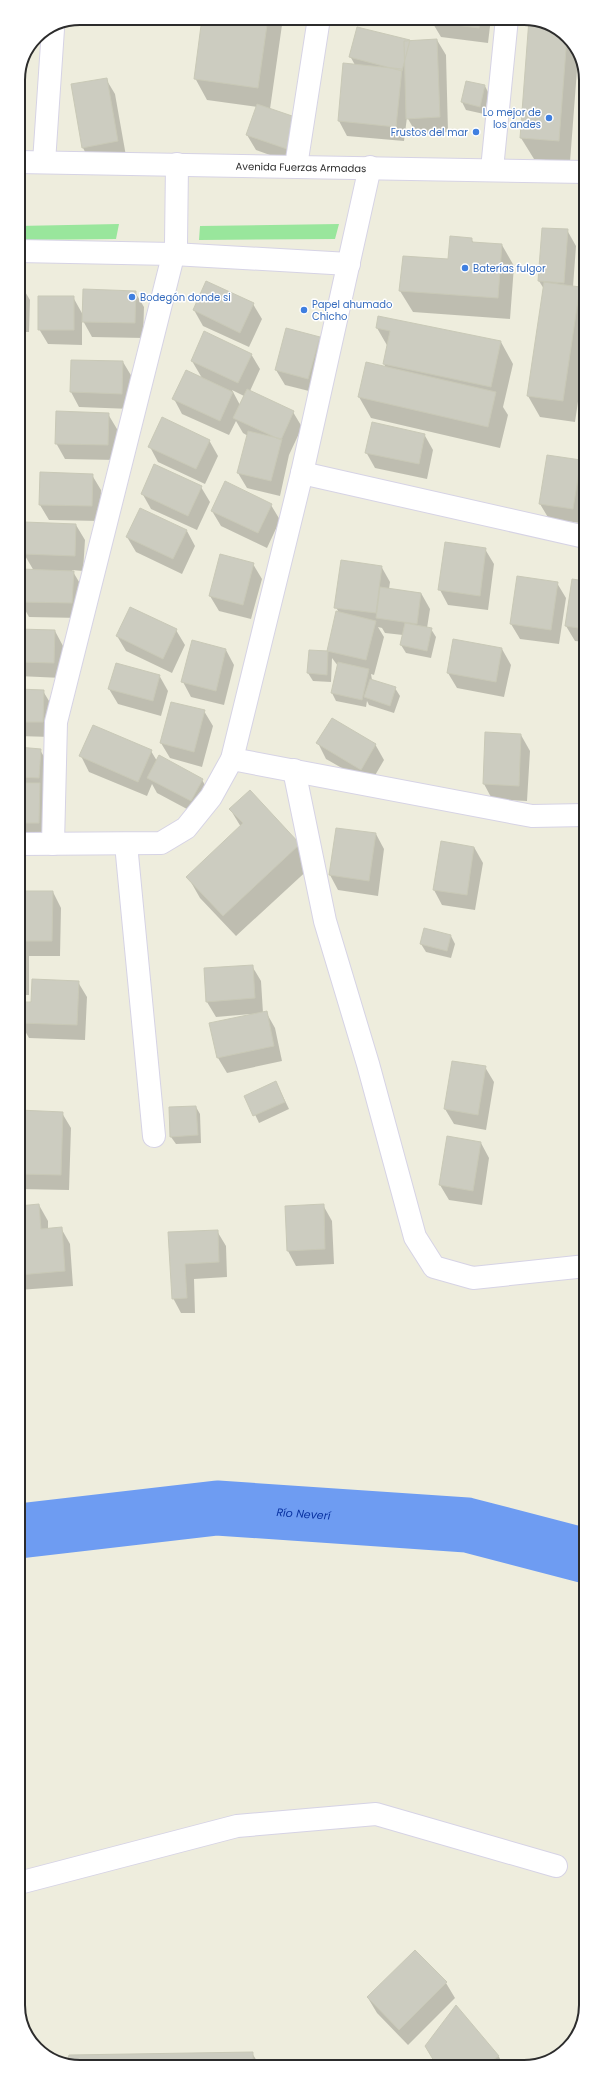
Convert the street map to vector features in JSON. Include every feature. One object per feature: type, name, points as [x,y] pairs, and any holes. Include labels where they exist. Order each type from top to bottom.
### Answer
[{"type":"street","points":[[296,166],[318,25]]},
{"type":"street","points":[[492,169],[506,25]]},
{"type":"street","points":[[44,162],[53,32]]},
{"type":"street","name":"Avenida Fuerzas Armadas","points":[[25,162],[492,169],[579,172]]},
{"type":"street","points":[[53,844],[56,722],[176,244],[177,164]]},
{"type":"street","points":[[25,844],[161,843],[186,828],[211,797],[232,759],[302,473],[370,167]]},
{"type":"street","points":[[25,251],[173,254],[349,264]]},
{"type":"street","points":[[302,473],[579,536]]},
{"type":"street","points":[[232,759],[532,816],[579,815]]},
{"type":"street","points":[[294,770],[325,921],[368,1064],[415,1237],[434,1267],[473,1278],[579,1267]]},
{"type":"street","points":[[126,844],[154,1136]]},
{"type":"street","points":[[25,1881],[237,1826],[376,1814],[556,1866]]},
{"type":"green space","points":[[119,224],[116,239],[25,240],[25,226]]},
{"type":"green space","points":[[339,224],[335,239],[199,240],[200,226]]},
{"type":"building","points":[[201,25],[267,25],[258,88],[194,79]]},
{"type":"building","points":[[455,25],[480,25],[479,28]]},
{"type":"building","points":[[529,25],[551,32],[566,46],[559,141],[520,138]]},
{"type":"building","points":[[357,27],[410,40],[402,71],[349,57]]},
{"type":"building","points":[[437,39],[440,117],[406,119],[404,41]]},
{"type":"building","points":[[343,63],[402,69],[396,127],[338,121]]},
{"type":"building","points":[[107,78],[118,141],[82,148],[71,84]]},
{"type":"building","points":[[466,81],[485,85],[480,107],[461,102]]},
{"type":"building","points":[[257,104],[298,118],[287,149],[246,135]]},
{"type":"building","points":[[542,228],[568,229],[564,283],[538,281]]},
{"type":"building","points":[[450,236],[472,238],[472,242],[502,244],[498,298],[399,291],[403,256],[448,259]]},
{"type":"building","points":[[206,281],[254,303],[240,333],[193,310]]},
{"type":"building","points":[[544,282],[579,287],[563,401],[527,396]]},
{"type":"building","points":[[83,289],[136,291],[135,323],[82,322]]},
{"type":"building","points":[[38,296],[74,296],[74,330],[38,330]]},
{"type":"building","points":[[378,316],[501,341],[491,387],[383,364],[390,331],[376,328]]},
{"type":"building","points":[[286,328],[320,337],[308,379],[275,370]]},
{"type":"building","points":[[204,331],[252,354],[238,383],[191,361]]},
{"type":"building","points":[[71,360],[123,361],[122,394],[70,392]]},
{"type":"building","points":[[366,362],[496,392],[488,427],[358,397]]},
{"type":"building","points":[[186,370],[233,392],[220,421],[172,399]]},
{"type":"building","points":[[247,389],[294,411],[281,440],[233,418]]},
{"type":"building","points":[[56,411],[109,413],[108,445],[55,444]]},
{"type":"building","points":[[162,417],[210,440],[196,469],[148,447]]},
{"type":"building","points":[[372,422],[425,434],[419,464],[365,453]]},
{"type":"building","points":[[248,431],[282,439],[271,481],[237,473]]},
{"type":"building","points":[[547,455],[579,460],[579,472],[573,509],[539,504]]},
{"type":"building","points":[[154,464],[202,486],[188,516],[141,494]]},
{"type":"building","points":[[40,472],[93,474],[92,506],[39,505]]},
{"type":"building","points":[[225,481],[272,504],[258,533],[211,511]]},
{"type":"building","points":[[140,508],[187,530],[173,559],[126,537]]},
{"type":"building","points":[[25,522],[76,524],[75,556],[25,554]]},
{"type":"building","points":[[445,542],[486,548],[480,596],[438,590]]},
{"type":"building","points":[[220,554],[254,563],[243,605],[209,596]]},
{"type":"building","points":[[341,560],[382,566],[376,613],[334,608]]},
{"type":"building","points":[[25,569],[74,571],[72,603],[25,602]]},
{"type":"building","points":[[517,576],[558,582],[551,630],[510,624]]},
{"type":"building","points":[[572,579],[579,580],[579,628],[565,626]]},
{"type":"building","points":[[380,587],[421,593],[417,624],[376,618]]},
{"type":"building","points":[[130,607],[177,629],[163,659],[116,636]]},
{"type":"building","points":[[336,611],[376,621],[366,660],[327,651]]},
{"type":"building","points":[[405,623],[432,628],[427,651],[400,645]]},
{"type":"building","points":[[25,629],[55,630],[54,663],[25,662]]},
{"type":"building","points":[[453,639],[502,648],[496,682],[447,673]]},
{"type":"building","points":[[192,640],[226,649],[216,691],[181,682]]},
{"type":"building","points":[[309,650],[328,651],[327,675],[307,673]]},
{"type":"building","points":[[338,662],[369,669],[362,700],[331,693]]},
{"type":"building","points":[[116,663],[160,675],[153,701],[108,689]]},
{"type":"building","points":[[370,679],[396,687],[390,706],[364,697]]},
{"type":"building","points":[[25,689],[44,690],[43,722],[25,722]]},
{"type":"building","points":[[171,702],[205,710],[194,752],[160,743]]},
{"type":"building","points":[[332,718],[376,744],[361,770],[316,743]]},
{"type":"building","points":[[93,725],[152,750],[138,782],[79,756]]},
{"type":"building","points":[[485,732],[521,734],[519,786],[483,784]]},
{"type":"building","points":[[25,748],[41,749],[39,778],[25,777]]},
{"type":"building","points":[[159,755],[203,779],[191,801],[147,778]]},
{"type":"building","points":[[25,783],[40,783],[39,823],[25,823]]},
{"type":"building","points":[[250,790],[300,844],[223,916],[186,877],[243,823],[229,809]]},
{"type":"building","points":[[336,828],[376,833],[369,881],[329,875]]},
{"type":"building","points":[[441,841],[474,847],[467,895],[433,890]]},
{"type":"building","points":[[25,891],[53,891],[52,941],[25,941]]},
{"type":"building","points":[[424,928],[451,935],[447,951],[420,944]]},
{"type":"building","points":[[253,965],[255,998],[206,1002],[204,968]]},
{"type":"building","points":[[32,979],[79,981],[77,1025],[25,1023],[25,1002],[31,1002]]},
{"type":"building","points":[[267,1011],[274,1046],[217,1058],[209,1023]]},
{"type":"building","points":[[452,1061],[486,1066],[478,1115],[444,1109]]},
{"type":"building","points":[[276,1081],[285,1102],[253,1116],[244,1096]]},
{"type":"building","points":[[196,1106],[198,1135],[170,1137],[169,1107]]},
{"type":"building","points":[[25,1110],[63,1112],[61,1175],[25,1174]]},
{"type":"building","points":[[447,1136],[481,1142],[473,1191],[439,1185]]},
{"type":"building","points":[[39,1204],[41,1229],[62,1227],[65,1271],[25,1274],[25,1205]]},
{"type":"building","points":[[324,1204],[325,1249],[287,1251],[285,1206]]},
{"type":"building","points":[[218,1230],[219,1262],[185,1264],[187,1298],[172,1299],[168,1232]]},
{"type":"building","points":[[415,1950],[447,1982],[399,2030],[367,1997]]},
{"type":"building","points":[[456,2005],[499,2056],[493,2060],[433,2060],[425,2046]]},
{"type":"building","points":[[253,2052],[253,2060],[77,2060],[68,2058],[69,2055]]},
{"type":"waterway","name":"Río Neverí","points":[[25,1530],[217,1508],[467,1525],[579,1554]]},
{"type":"place","name":"Lo mejor de los andes","points":[[549,118]]},
{"type":"place","name":"Frustos del mar","points":[[476,132]]},
{"type":"place","name":"Baterías fulgor","points":[[465,268]]},
{"type":"place","name":"Bodegón donde si","points":[[132,297]]},
{"type":"place","name":"Papel ahumado Chicho","points":[[304,310]]}]
